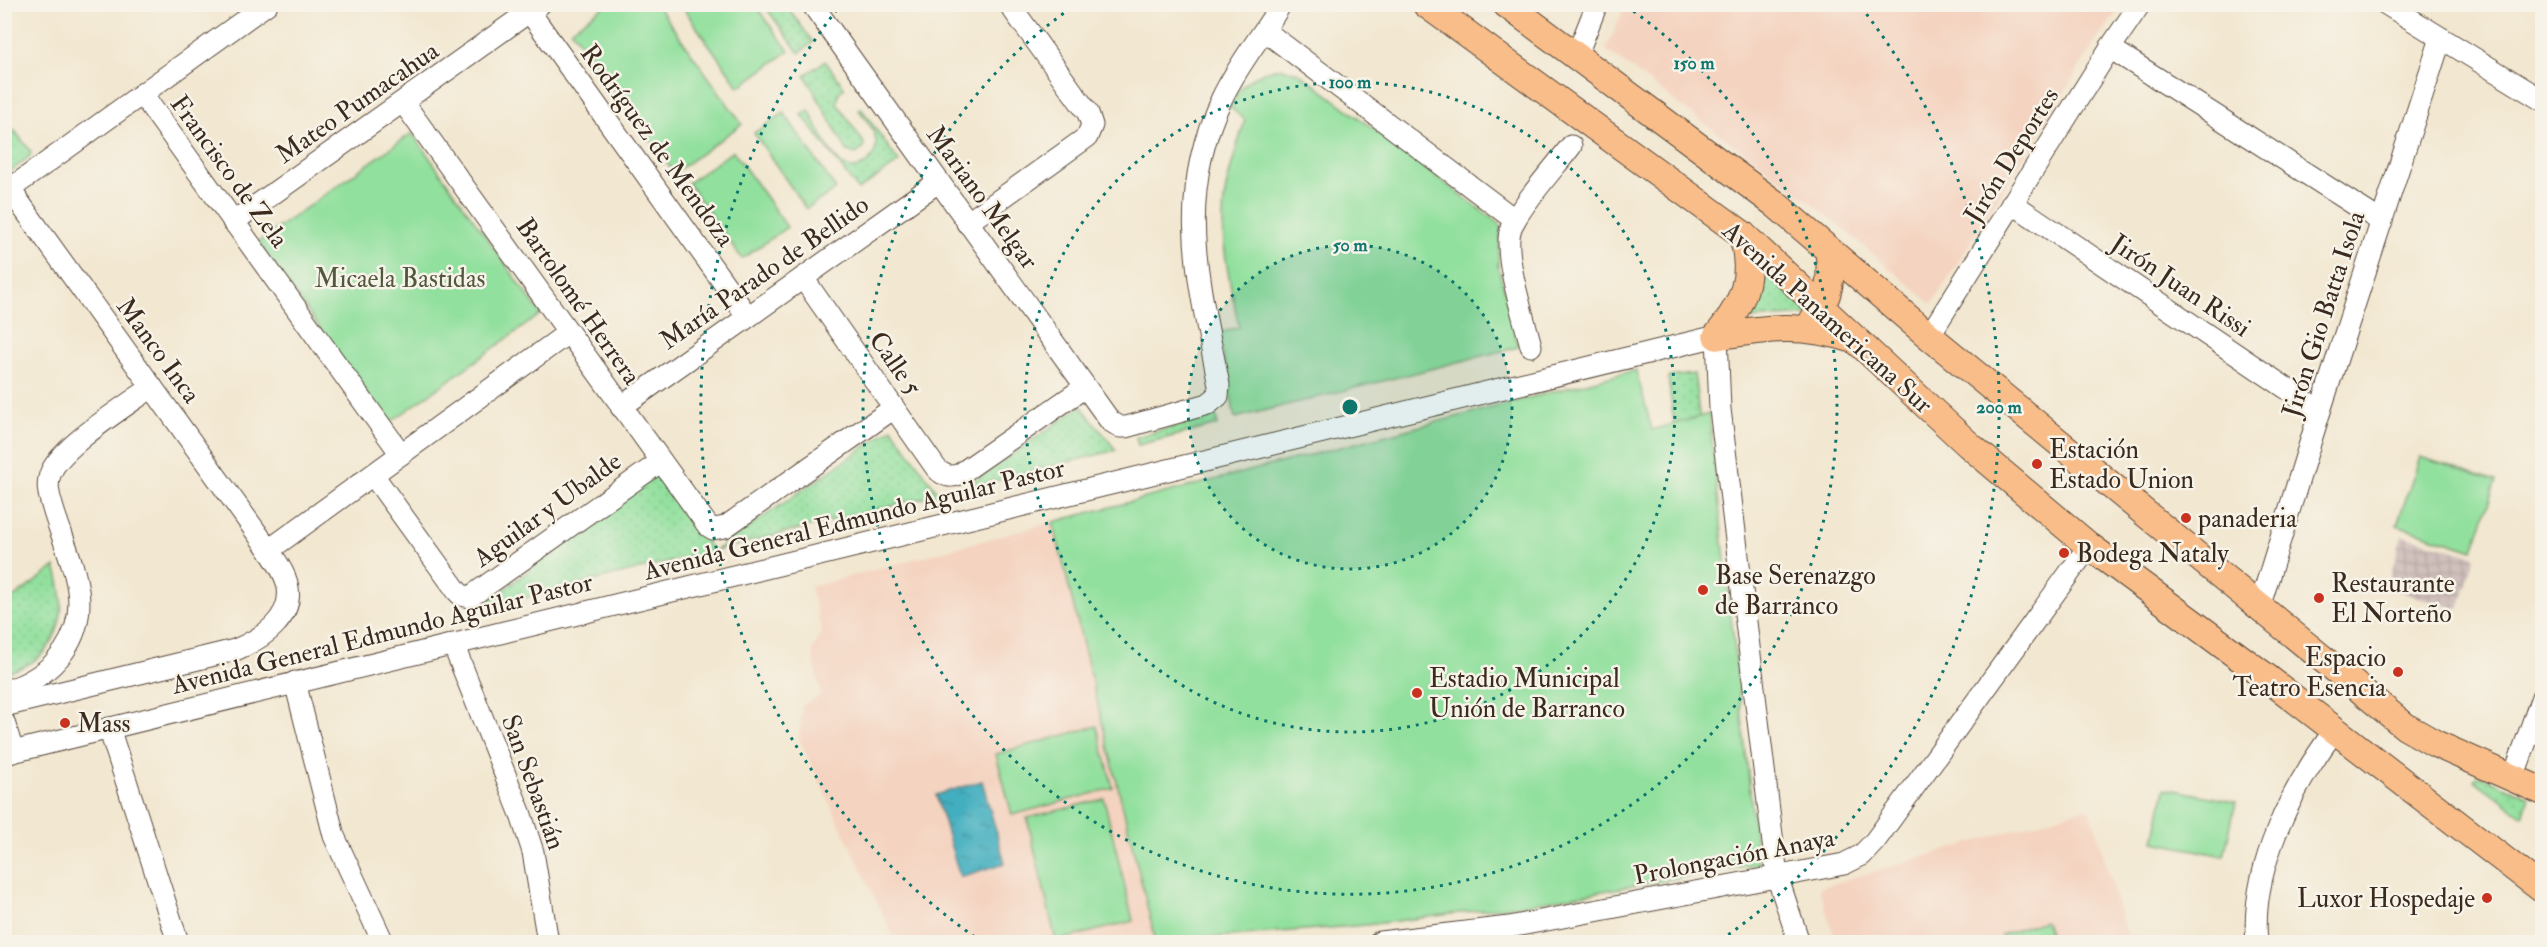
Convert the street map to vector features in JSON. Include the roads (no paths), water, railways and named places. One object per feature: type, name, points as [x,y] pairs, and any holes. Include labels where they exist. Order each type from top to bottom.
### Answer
[{"type":"main road","name":"Avenida Panamericana Sur","points":[[1426,4],[1742,234],[1814,318],[1856,340],[1969,445],[2089,546],[2335,730],[2542,889]]},
{"type":"main road","name":"Avenida Panamericana Sur","points":[[1506,4],[1774,202],[1929,336],[2406,727],[2436,744],[2542,791]]},
{"type":"main road","points":[[1717,336],[1736,310],[1746,284],[1749,262],[1742,234]]},
{"type":"main road","points":[[1717,336],[1767,329],[1814,318],[1830,292],[1829,251]]},
{"type":"street","points":[[7,185],[142,94],[267,4]]},
{"type":"street","name":"Mariano Melgar","points":[[812,4],[1110,421],[1120,427],[1132,426],[1208,404],[1218,396],[1219,385],[1195,251],[1195,186],[1207,136],[1219,104],[1237,71],[1265,31]]},
{"type":"street","points":[[967,223],[1087,137],[1092,125],[1088,113],[1009,4]]},
{"type":"street","points":[[1281,4],[1265,31],[1515,220]]},
{"type":"street","points":[[1576,57],[1597,4]]},
{"type":"street","name":"Jirón Deportes","points":[[1929,336],[2140,4]]},
{"type":"street","points":[[2386,4],[2542,100]]},
{"type":"street","name":"Mateo Pumacahua","points":[[234,222],[403,102],[531,7]]},
{"type":"street","name":"Rodríguez de Mendoza","points":[[531,7],[748,317]]},
{"type":"street","name":"Jirón Gio Batta Isola","points":[[2259,608],[2319,411],[2441,38]]},
{"type":"street","points":[[2110,48],[2382,222]]},
{"type":"street","name":"Francisco de Zela","points":[[142,94],[401,454]]},
{"type":"street","name":"Bartolomé Herrera","points":[[403,102],[660,462],[704,522],[713,529],[725,526],[894,408]]},
{"type":"street","points":[[1531,346],[1509,253],[1509,235],[1515,220],[1571,146]]},
{"type":"street","name":"María Parado de Bellido","points":[[621,407],[939,182]]},
{"type":"street","name":"Manco Inca","points":[[4,706],[248,645],[274,626],[287,605],[289,594],[287,582],[269,550],[7,185]]},
{"type":"street","name":"Jirón Juan Rissi","points":[[2012,203],[2319,411]]},
{"type":"street","name":"Calle 5","points":[[803,278],[936,468],[948,476],[960,474],[1086,387]]},
{"type":"street","points":[[269,550],[568,333]]},
{"type":"street","points":[[1717,336],[1720,409],[1777,876],[1799,942]]},
{"type":"street","name":"Avenida General Edmundo Aguilar Pastor","points":[[9,753],[1717,336]]},
{"type":"street","points":[[4,691],[17,687],[51,666],[69,644],[79,619],[79,592],[49,494],[48,483],[54,467],[69,449],[152,387]]},
{"type":"street","name":"Aguilar y Ubalde","points":[[373,475],[458,591],[465,597],[474,595],[660,462]]},
{"type":"street","name":"Prolongación Anaya","points":[[1380,942],[1511,935],[1777,876],[1844,864],[1862,855],[1875,841],[2089,546]]},
{"type":"street","name":"San Sebastián","points":[[453,644],[520,812],[533,852],[548,942]]},
{"type":"street","points":[[295,682],[334,836],[383,942]]},
{"type":"street","points":[[2513,778],[2542,697]]},
{"type":"street","points":[[4,722],[9,753]]},
{"type":"street","points":[[109,728],[178,942]]},
{"type":"street","points":[[2257,942],[2256,930],[2262,879],[2281,819],[2310,762],[2335,730]]},
{"type":"water","points":[[982,781],[1005,863],[960,877],[936,795]]},
{"type":"place","name":"Estación Estado Union","points":[[2037,464]]},
{"type":"place","name":"panaderia","points":[[2186,518]]},
{"type":"place","name":"Bodega Nataly","points":[[2064,553]]},
{"type":"place","name":"Base Serenazgo de Barranco","points":[[1703,590]]},
{"type":"place","name":"Restaurante El Norteño","points":[[2319,598]]},
{"type":"place","name":"Espacio Teatro Esencia","points":[[2398,672]]},
{"type":"place","name":"Estadio Municipal Unión de Barranco","points":[[1417,693]]},
{"type":"place","name":"Mass","points":[[65,723]]},
{"type":"place","name":"Luxor Hospedaje","points":[[2487,898]]},
{"type":"park label","name":"Micaela Bastidas","points":[[400,278]]}]
